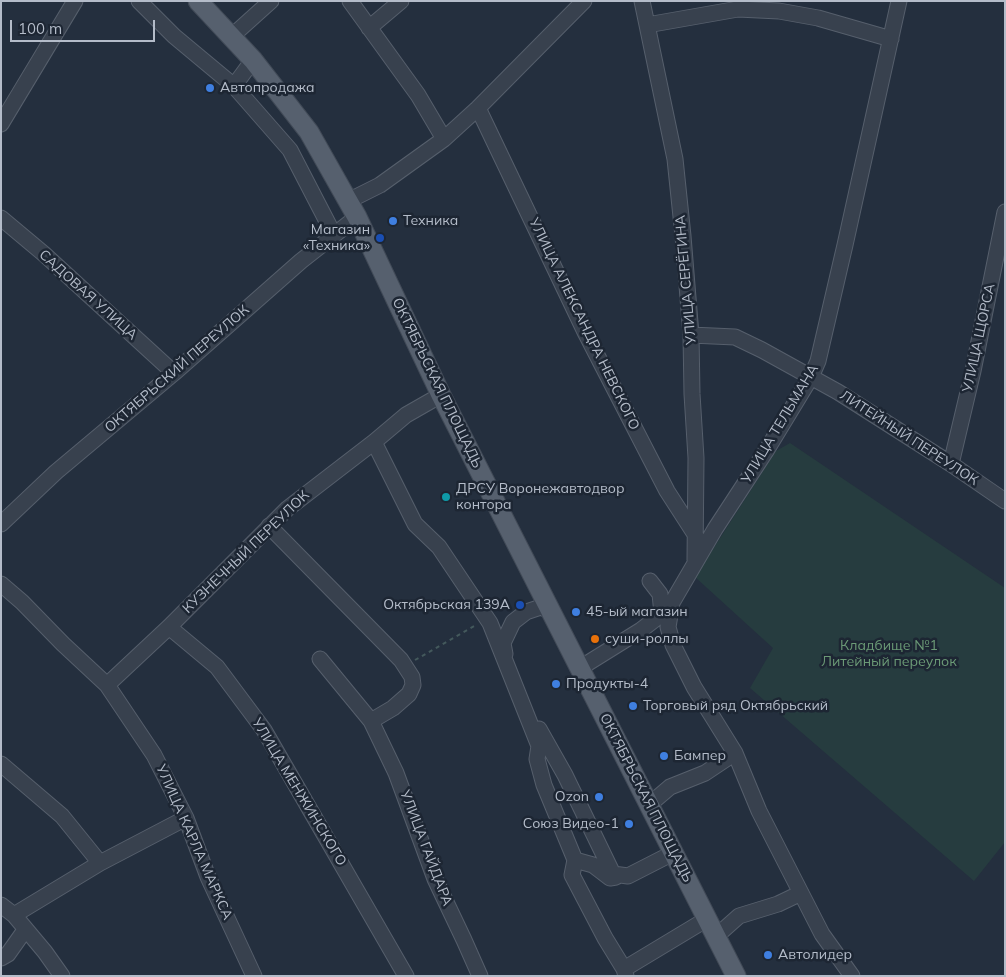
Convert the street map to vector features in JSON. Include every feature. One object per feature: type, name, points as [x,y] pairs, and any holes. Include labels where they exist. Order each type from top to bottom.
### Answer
[{"type":"main road","name":"ОКТЯБРЬСКАЯ ПЛОЩАДЬ","points":[[198,1],[253,60],[309,132],[357,217],[441,395],[736,976]]},
{"type":"street","points":[[1,124],[75,1]]},
{"type":"street","points":[[139,1],[174,36],[234,86],[290,150],[334,235]]},
{"type":"street","points":[[231,37],[271,1]]},
{"type":"street","points":[[350,1],[418,94],[444,139]]},
{"type":"street","points":[[369,28],[401,1]]},
{"type":"street","points":[[346,198],[356,197],[380,185],[444,139],[478,108],[584,1]]},
{"type":"street","name":"УЛИЦА СЕРЁГИНА","points":[[642,1],[675,159],[692,335],[692,394],[696,458],[695,562]]},
{"type":"street","name":"УЛИЦА ТЕЛЬМАНА","points":[[580,668],[641,630],[662,614],[673,601],[695,562],[811,377],[818,361],[898,1]]},
{"type":"street","points":[[647,25],[738,9],[779,11],[818,18],[891,39]]},
{"type":"street","points":[[234,86],[253,60]]},
{"type":"street","name":"УЛИЦА АЛЕКСАНДРА НЕВСКОГО","points":[[478,108],[584,332],[668,491],[696,537]]},
{"type":"street","name":"УЛИЦА ЩОРСА","points":[[951,464],[973,371],[1005,212]]},
{"type":"street","name":"ОКТЯБРЬСКИЙ ПЕРЕУЛОК","points":[[1,524],[56,472],[301,261],[357,217]]},
{"type":"street","name":"САДОВАЯ УЛИЦА","points":[[1,218],[44,254],[174,372]]},
{"type":"street","name":"ЛИТЕЙНЫЙ ПЕРЕУЛОК","points":[[692,335],[734,337],[762,350],[811,377],[951,464],[1005,501]]},
{"type":"street","name":"КУЗНЕЧНЫЙ ПЕРЕУЛОК","points":[[107,685],[169,627],[287,508],[374,442],[406,415],[441,395]]},
{"type":"street","points":[[374,442],[415,524],[439,547],[487,619],[539,746],[538,759],[544,784],[575,860],[572,875],[625,973],[707,919]]},
{"type":"street","points":[[269,526],[401,660],[412,677],[413,685],[409,694],[393,708],[371,721]]},
{"type":"street","points":[[650,581],[660,594],[662,614]]},
{"type":"street","name":"УЛИЦА КАРЛА МАРКСА","points":[[1,584],[107,685],[154,755],[186,818],[208,877],[254,976]]},
{"type":"street","points":[[673,601],[668,627],[673,645],[694,687],[735,753],[759,811],[822,934],[852,976]]},
{"type":"street","points":[[476,603],[495,620],[511,626]]},
{"type":"street","points":[[551,611],[540,606],[526,612],[511,626],[503,643],[507,664],[614,874],[628,876]]},
{"type":"street","name":"УЛИЦА МЕНЖИНСКОГО","points":[[169,627],[217,667],[264,730],[406,976]]},
{"type":"street","name":"УЛИЦА ГАЙДАРА","points":[[320,660],[371,721],[396,773],[435,879],[480,976]]},
{"type":"street","points":[[650,804],[670,787],[705,773],[735,753]]},
{"type":"street","points":[[1,764],[62,816],[100,864]]},
{"type":"street","points":[[14,915],[100,864],[186,818]]},
{"type":"street","points":[[575,860],[593,865],[610,878],[628,876],[673,853]]},
{"type":"street","points":[[717,939],[721,932],[739,916],[778,904],[801,893]]},
{"type":"street","points":[[1,905],[14,915],[62,976]]},
{"type":"street","points":[[1,958],[8,954],[25,930]]},
{"type":"path","points":[[405,666],[487,619]]},
{"type":"green space","name":"Кладбище №1 Литейный переулок","points":[[790,443],[1005,588],[1005,842],[974,881],[750,688],[773,648],[695,577],[776,451]]},
{"type":"place","name":"Автопродажа","points":[[210,88]]},
{"type":"place","name":"Техника","points":[[393,221]]},
{"type":"place","name":"Магазин «Техника»","points":[[380,238]]},
{"type":"place","name":"ДРСУ Воронежавтодвор контора","points":[[446,497]]},
{"type":"place","name":"Октябрьская 139А","points":[[520,605]]},
{"type":"place","name":"45-ый магазин","points":[[576,612]]},
{"type":"place","name":"суши-роллы","points":[[595,639]]},
{"type":"place","name":"Продукты-4","points":[[556,684]]},
{"type":"place","name":"Торговый ряд Октябрьский","points":[[633,706]]},
{"type":"place","name":"Бампер","points":[[664,756]]},
{"type":"place","name":"Ozon","points":[[599,797]]},
{"type":"place","name":"Союз Видео-1","points":[[629,824]]},
{"type":"place","name":"Автолидер","points":[[768,955]]}]
